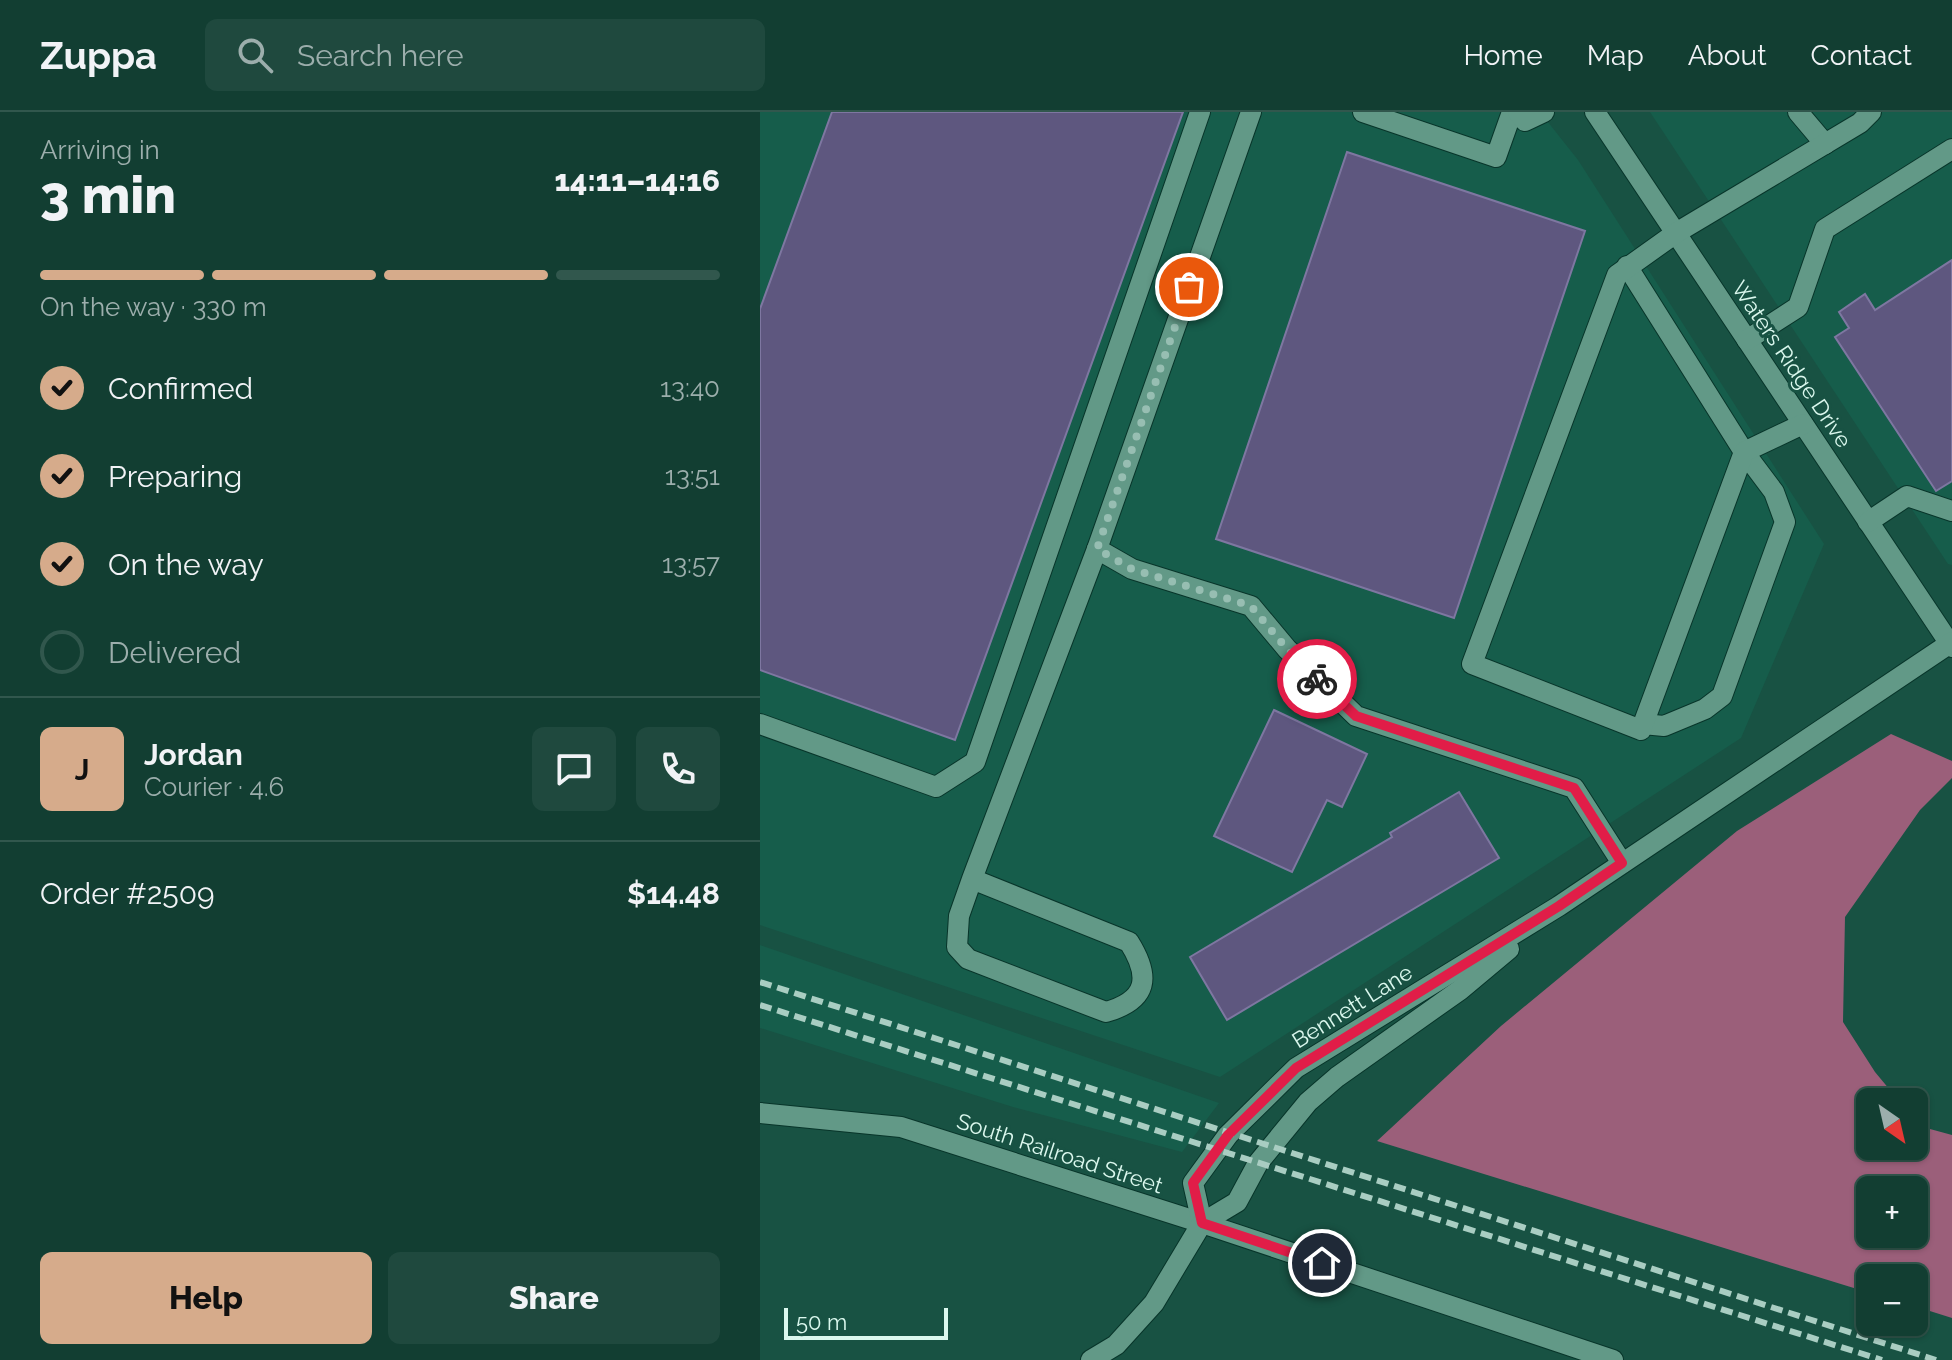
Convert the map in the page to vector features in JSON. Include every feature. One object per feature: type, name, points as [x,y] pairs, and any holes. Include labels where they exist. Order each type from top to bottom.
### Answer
[{"type":"street","points":[[760,724],[936,787],[975,762],[1200,112]]},
{"type":"street","points":[[972,879],[1129,942],[1145,971],[1141,992],[1125,1007],[1106,1012],[968,959],[957,947],[959,916],[972,879],[1097,549],[1251,112]]},
{"type":"street","points":[[1363,112],[1496,157],[1515,112],[1525,121],[1544,112]]},
{"type":"street","name":"Waters Ridge Drive","points":[[1595,112],[1951,644]]},
{"type":"street","points":[[1798,112],[1825,144]]},
{"type":"street","points":[[1803,424],[1744,452],[1641,730],[1472,664],[1617,275],[1676,233],[1860,123],[1871,112]]},
{"type":"street","points":[[1747,340],[1798,307],[1825,229],[1952,149]]},
{"type":"street","points":[[1627,266],[1744,452],[1774,492],[1785,522],[1722,696],[1705,709],[1664,726],[1643,724]]},
{"type":"street","points":[[1868,522],[1907,496],[1952,511]]},
{"type":"street","points":[[1097,549],[1132,569],[1251,606],[1287,649],[1356,716],[1574,788],[1622,863]]},
{"type":"street","name":"Bennett Lane","points":[[1202,1223],[1193,1183],[1228,1135],[1296,1068],[1559,906],[1951,644]]},
{"type":"street","name":"Bennett Lane","points":[[1091,1360],[1116,1345],[1154,1303],[1202,1223],[1237,1202],[1258,1163],[1308,1102],[1337,1077],[1460,990],[1559,906]]},
{"type":"street","name":"South Railroad Street","points":[[760,1113],[901,1127],[1613,1360]]},
{"type":"shaded area","points":[[760,112],[1540,112],[1578,160],[1824,544],[1741,738],[1220,1077],[760,925]]},
{"type":"shaded area","points":[[1650,112],[1952,112],[1952,565],[1948,564]]},
{"type":"shaded area","points":[[1891,734],[1952,761],[1952,778],[1920,810],[1845,917],[1843,1022],[1888,1088],[1856,1088],[1856,1160],[1928,1160],[1928,1128],[1952,1135],[1952,1318],[1928,1310],[1928,1264],[1856,1264],[1856,1289],[1377,1141],[1501,1026],[1737,831]]},
{"type":"shaded area","points":[[760,945],[1219,1103],[1182,1152],[1013,1107],[760,1028]]},
{"type":"building","points":[[832,112],[1183,112],[955,740],[760,670],[760,309]]},
{"type":"building","points":[[1347,152],[1585,231],[1454,618],[1216,539]]},
{"type":"building","points":[[1952,260],[1952,481],[1936,491],[1835,337],[1849,328],[1839,312],[1865,294],[1875,310]]},
{"type":"building","points":[[1274,710],[1367,754],[1342,807],[1327,800],[1292,872],[1214,836]]},
{"type":"building","points":[[1459,792],[1499,858],[1227,1020],[1190,957],[1392,837],[1390,833]]},
{"type":"railway","points":[[760,982],[1936,1360]]},
{"type":"railway","points":[[760,1005],[1882,1360]]},
{"type":"way so far","points":[[1189,287],[1097,549],[1132,569],[1251,606],[1317,679]]},
{"type":"route","points":[[1317,679],[1356,716],[1574,788],[1622,863],[1559,906],[1296,1068],[1228,1135],[1193,1183],[1202,1223],[1322,1263]]}]
